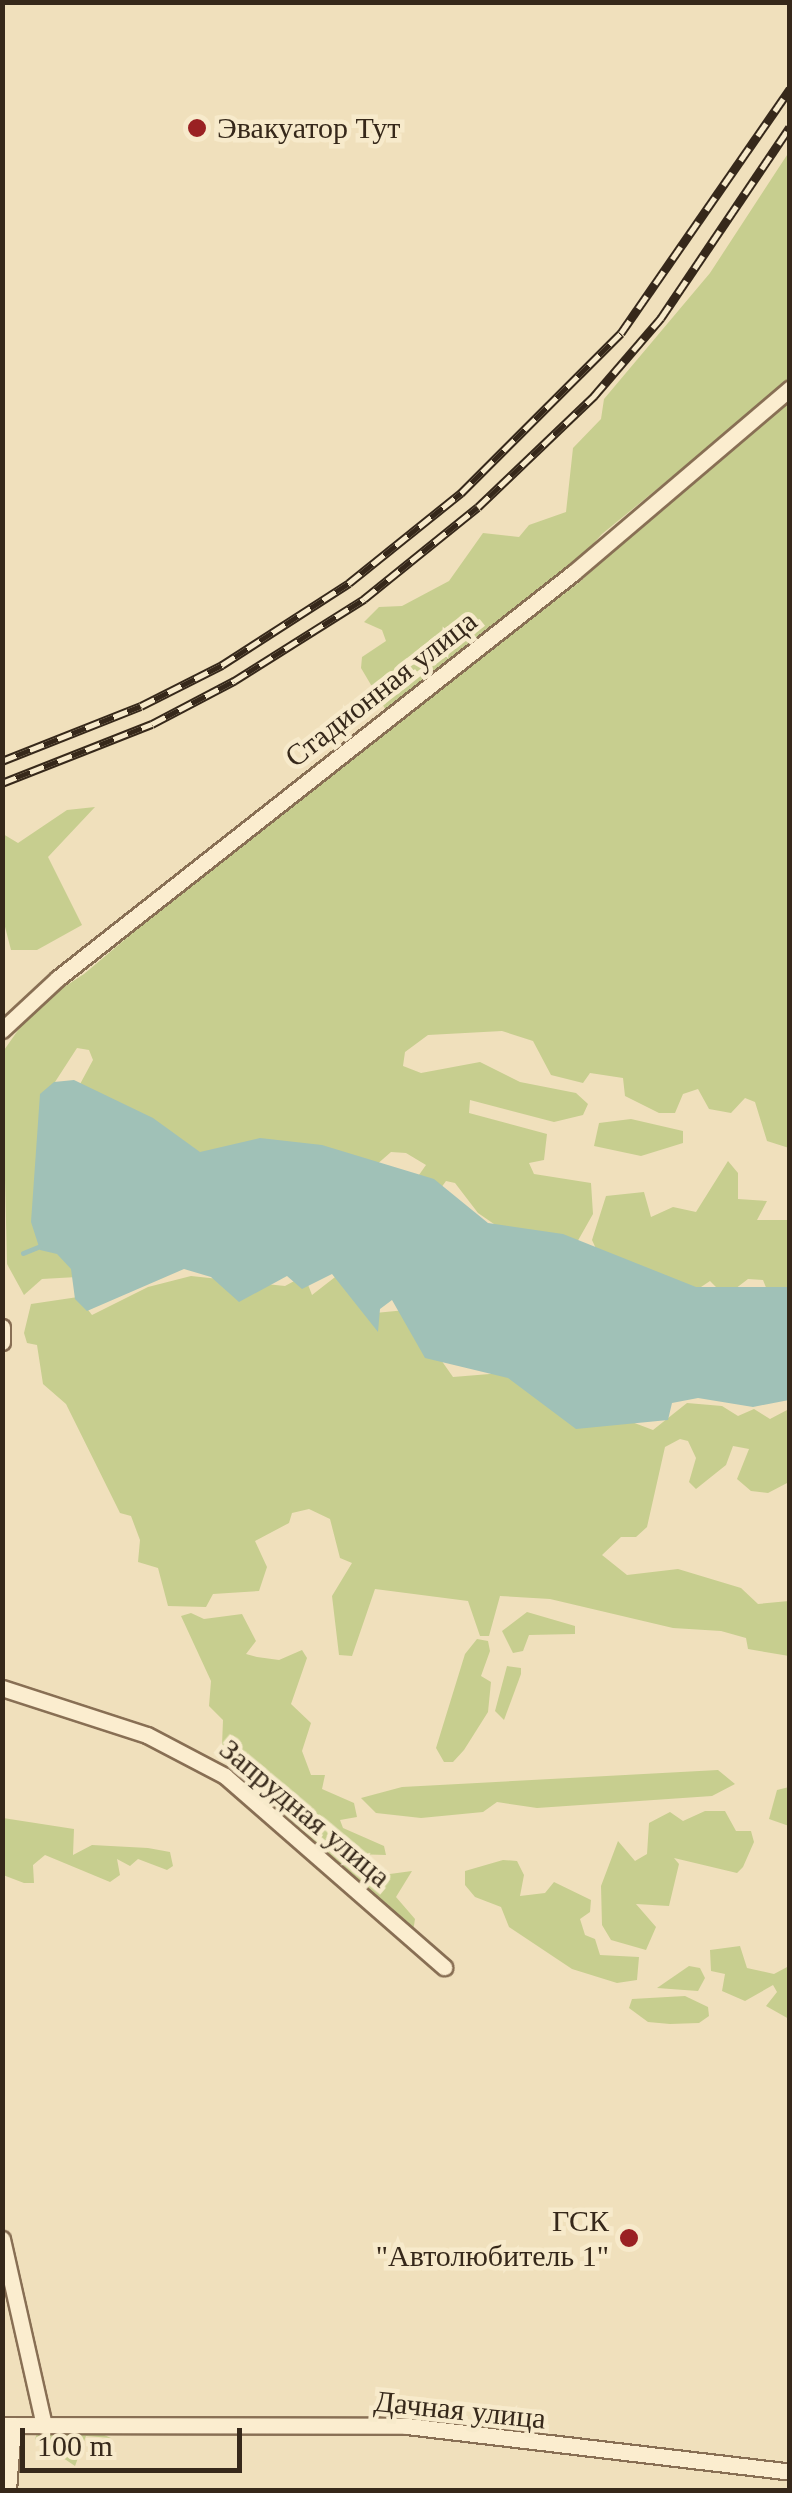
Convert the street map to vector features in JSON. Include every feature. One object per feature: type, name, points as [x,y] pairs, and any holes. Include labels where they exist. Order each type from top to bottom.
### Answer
[{"type":"street","name":"Стадионная улица","points":[[2,1030],[58,978],[573,573],[790,388]]},
{"type":"street","points":[[2,1328],[2,1342]]},
{"type":"street","name":"Запрудная улица","points":[[2,1688],[134,1730],[225,1776],[444,1967]]},
{"type":"street","points":[[2,2239],[44,2426]]},
{"type":"street","points":[[8,2426],[8,2490]]},
{"type":"street","name":"Дачная улица","points":[[8,2426],[407,2426],[790,2472]]},
{"type":"green space","points":[[789,152],[790,376],[783,386],[602,534],[571,568],[387,712],[361,668],[362,657],[386,641],[382,630],[364,622],[379,607],[402,606],[449,581],[483,533],[519,537],[529,525],[566,512],[573,448],[601,419],[604,399],[710,273]]},
{"type":"green space","points":[[789,391],[789,1148],[767,1141],[755,1102],[745,1098],[731,1113],[709,1109],[698,1089],[683,1094],[675,1113],[659,1113],[625,1096],[623,1078],[590,1073],[583,1083],[551,1075],[533,1041],[502,1031],[428,1035],[405,1052],[403,1066],[421,1073],[480,1062],[520,1082],[576,1093],[588,1104],[583,1115],[554,1122],[470,1100],[469,1113],[547,1134],[544,1160],[529,1163],[534,1174],[591,1183],[593,1214],[576,1244],[507,1233],[478,1213],[455,1183],[446,1181],[438,1192],[414,1182],[426,1165],[406,1153],[391,1152],[375,1166],[215,1162],[79,1086],[93,1060],[89,1050],[77,1048],[55,1082],[48,1105],[77,1277],[42,1279],[24,1295],[7,1264],[2,1053],[35,1006],[84,974],[328,768],[348,760],[582,580],[620,544],[629,525],[699,479]]},
{"type":"green space","points":[[95,807],[48,857],[82,925],[37,950],[11,950],[3,919],[3,834],[18,843],[67,810]]},
{"type":"green space","points":[[631,1119],[683,1131],[683,1143],[641,1156],[594,1146],[599,1123]]},
{"type":"green space","points":[[728,1161],[738,1173],[738,1199],[767,1201],[757,1220],[789,1220],[789,1293],[767,1290],[763,1280],[748,1279],[735,1289],[719,1290],[710,1281],[695,1291],[598,1253],[592,1240],[606,1196],[644,1192],[651,1217],[673,1207],[696,1212]]},
{"type":"green space","points":[[339,1274],[375,1313],[406,1310],[453,1377],[502,1373],[653,1430],[687,1403],[722,1406],[738,1416],[754,1409],[770,1419],[789,1409],[789,1482],[768,1493],[751,1491],[737,1479],[749,1449],[733,1446],[726,1465],[696,1489],[689,1482],[696,1458],[688,1441],[680,1439],[665,1447],[647,1527],[636,1537],[621,1537],[602,1555],[627,1575],[678,1569],[741,1588],[758,1604],[789,1601],[789,1656],[748,1649],[746,1638],[721,1631],[673,1628],[550,1599],[500,1596],[489,1636],[480,1636],[468,1601],[375,1589],[352,1656],[339,1655],[332,1596],[352,1563],[340,1558],[330,1519],[309,1509],[292,1513],[289,1523],[255,1541],[267,1567],[259,1591],[213,1594],[206,1607],[168,1606],[158,1568],[138,1562],[140,1540],[131,1516],[120,1513],[66,1404],[43,1384],[37,1345],[27,1343],[24,1333],[31,1304],[78,1297],[92,1315],[148,1287],[191,1276],[285,1286],[298,1279],[307,1282],[312,1295]]},
{"type":"green space","points":[[527,1612],[575,1626],[575,1634],[529,1635],[523,1651],[513,1653],[502,1631]]},
{"type":"green space","points":[[191,1613],[204,1619],[242,1614],[256,1641],[246,1654],[279,1660],[302,1650],[307,1658],[291,1704],[311,1723],[302,1751],[311,1775],[325,1775],[322,1789],[354,1803],[357,1817],[340,1820],[343,1828],[384,1846],[386,1855],[352,1854],[368,1870],[375,1876],[412,1871],[396,1897],[415,1919],[413,1932],[286,1826],[265,1798],[260,1776],[222,1745],[223,1720],[209,1706],[211,1681],[181,1616]]},
{"type":"green space","points":[[477,1639],[488,1641],[490,1651],[481,1676],[491,1682],[488,1712],[464,1750],[453,1762],[444,1762],[436,1748],[465,1654]]},
{"type":"green space","points":[[507,1666],[521,1668],[521,1674],[504,1720],[495,1711]]},
{"type":"green space","points":[[718,1770],[735,1784],[712,1796],[537,1808],[497,1802],[483,1812],[421,1818],[376,1813],[361,1798],[402,1787]]},
{"type":"green space","points":[[790,1787],[789,1826],[769,1819],[777,1790]]},
{"type":"green space","points":[[705,1811],[725,1811],[736,1831],[751,1831],[754,1842],[743,1867],[737,1873],[674,1858],[679,1864],[669,1906],[636,1904],[656,1927],[646,1950],[611,1940],[602,1925],[601,1886],[618,1841],[635,1861],[647,1854],[649,1823],[670,1812],[683,1821]]},
{"type":"green space","points":[[3,1818],[74,1829],[73,1855],[92,1845],[148,1848],[170,1852],[173,1866],[167,1870],[138,1859],[130,1866],[117,1859],[120,1875],[110,1882],[45,1855],[33,1865],[34,1883],[24,1883],[3,1875]]},
{"type":"green space","points":[[503,1860],[517,1861],[524,1875],[520,1896],[545,1893],[554,1882],[591,1900],[590,1912],[580,1919],[585,1935],[595,1939],[600,1955],[639,1957],[637,1980],[617,1983],[572,1969],[509,1927],[501,1907],[475,1897],[465,1885],[465,1871]]},
{"type":"green space","points":[[740,1946],[747,1968],[774,1974],[789,1966],[789,2019],[766,2006],[777,1992],[773,1985],[745,2001],[722,1991],[725,1974],[711,1971],[710,1950]]},
{"type":"green space","points":[[689,1966],[700,1968],[705,1978],[698,1991],[657,1988]]},
{"type":"green space","points":[[685,1996],[708,2007],[709,2016],[699,2023],[648,2022],[629,2008],[632,1999]]},
{"type":"green space","points":[[95,2431],[111,2438],[86,2436],[75,2466],[35,2439],[37,2433]]},
{"type":"water","points":[[74,1080],[153,1118],[200,1152],[260,1138],[322,1145],[434,1179],[488,1223],[563,1234],[696,1287],[789,1287],[789,1400],[753,1407],[698,1398],[672,1403],[668,1420],[576,1429],[508,1378],[425,1358],[392,1300],[380,1309],[378,1332],[332,1274],[302,1289],[287,1276],[239,1302],[211,1277],[184,1269],[87,1311],[75,1299],[71,1269],[57,1254],[40,1250],[31,1222],[40,1094],[54,1082]]},
{"type":"waterway","points":[[23,1253],[40,1246]]},
{"type":"railway","points":[[2,761],[141,706],[222,665],[349,583],[461,493],[621,333],[790,89]]},
{"type":"railway","points":[[2,783],[152,724],[234,681],[364,599],[478,507],[594,396],[661,318],[790,127]]},
{"type":"place","name":"Эвакуатор Тут","points":[[197,128]]},
{"type":"place","name":"ГСК \"Автолюбитель 1\"","points":[[629,2238]]}]
